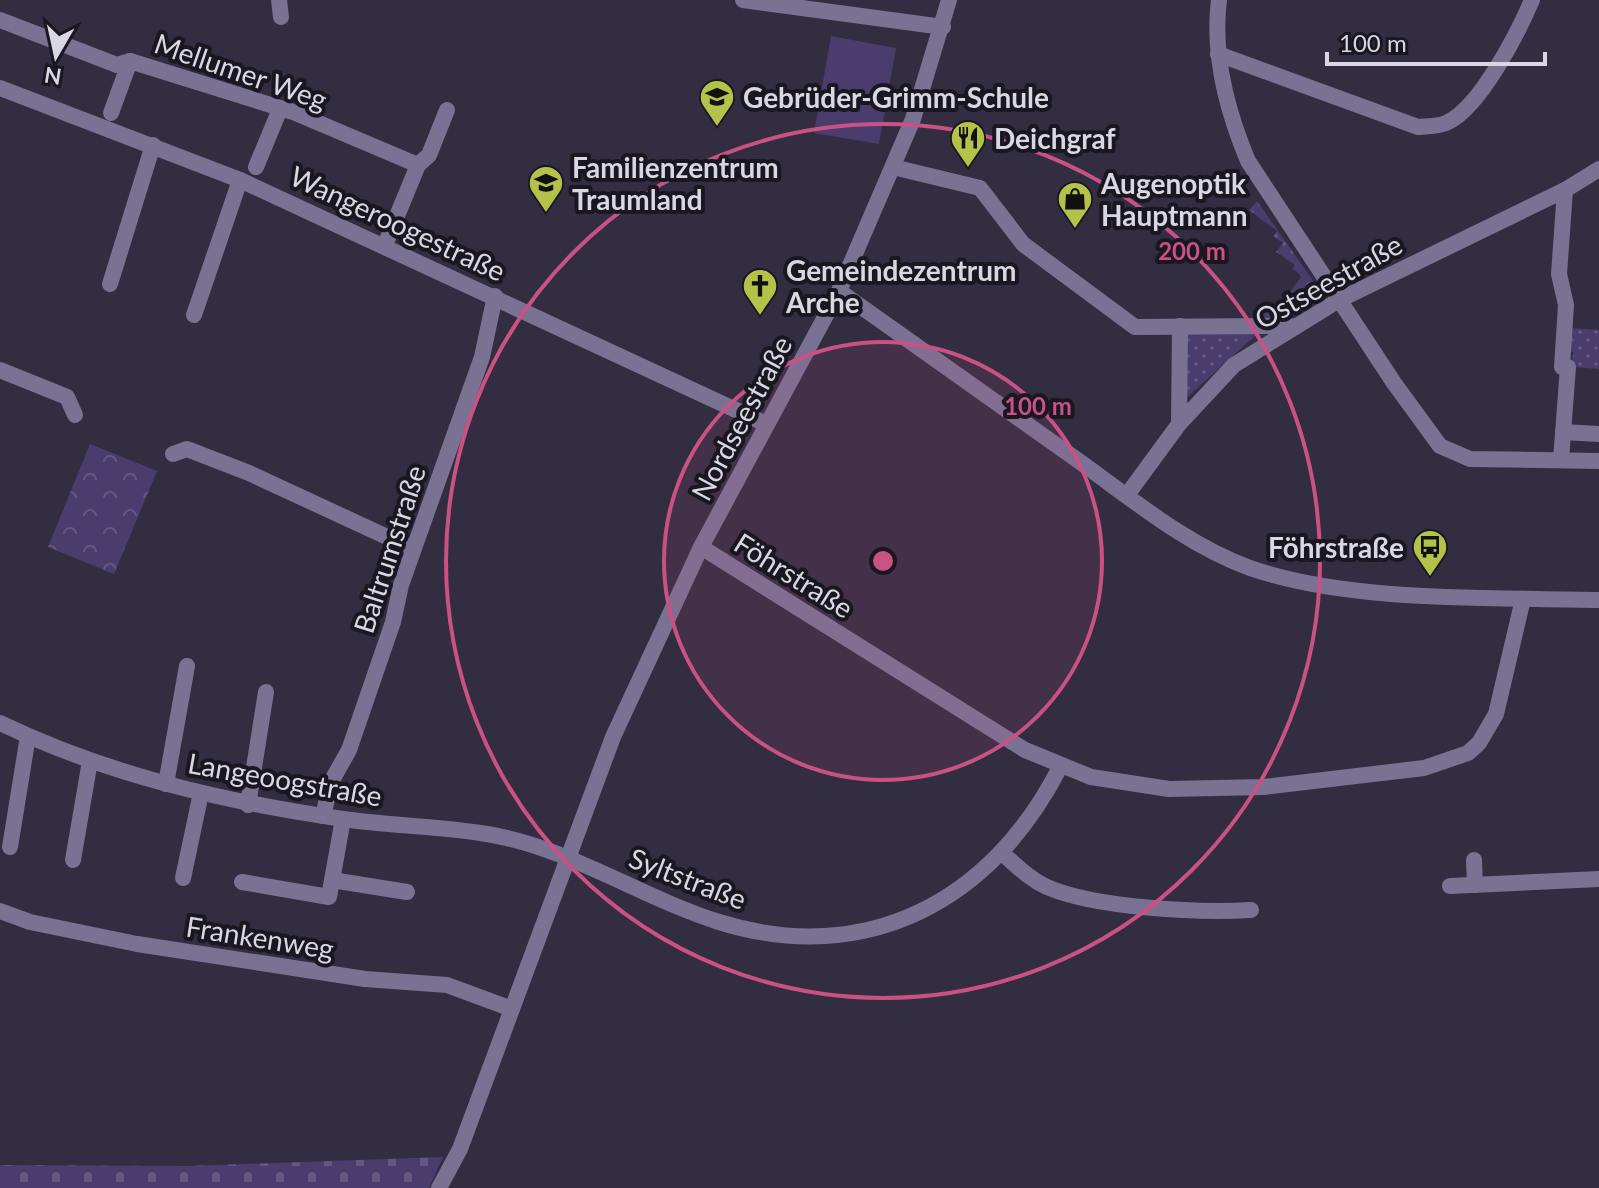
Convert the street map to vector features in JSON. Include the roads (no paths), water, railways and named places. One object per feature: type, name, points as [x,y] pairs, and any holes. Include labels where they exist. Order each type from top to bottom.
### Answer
[{"type":"street","points":[[743,0],[943,27]]},
{"type":"street","name":"Nordseestraße","points":[[439,1188],[460,1149],[613,737],[701,547],[839,291],[913,119],[949,0]]},
{"type":"street","points":[[1219,0],[1218,54],[1231,122],[1248,161],[1440,446],[1470,459],[1599,461]]},
{"type":"street","points":[[1218,54],[1418,127],[1446,124],[1466,111],[1519,29],[1532,0]]},
{"type":"street","name":"Mellumer Weg","points":[[0,20],[117,65],[130,61],[280,109],[418,165]]},
{"type":"street","points":[[111,113],[130,61]]},
{"type":"street","name":"Wangeroogestraße","points":[[0,88],[240,180],[766,424]]},
{"type":"street","points":[[256,167],[280,109]]},
{"type":"street","points":[[385,245],[418,165],[429,155],[447,110]]},
{"type":"street","points":[[110,284],[153,145]]},
{"type":"street","points":[[893,167],[980,188],[1023,244],[1135,327],[1293,326]]},
{"type":"street","name":"Ostseestraße","points":[[1127,495],[1179,424],[1234,365],[1339,300],[1565,190],[1599,169]]},
{"type":"street","points":[[194,315],[240,180]]},
{"type":"street","points":[[1561,460],[1568,367],[1562,367],[1566,305],[1559,274],[1565,190]]},
{"type":"street","points":[[839,291],[1200,545],[1252,569],[1339,586],[1411,595],[1599,600]]},
{"type":"street","name":"Baltrumstraße","points":[[323,816],[331,782],[349,750],[393,622],[413,549],[482,357],[495,296]]},
{"type":"street","points":[[1179,424],[1180,326]]},
{"type":"street","points":[[0,370],[67,397],[75,415]]},
{"type":"street","points":[[1563,432],[1599,434]]},
{"type":"street","points":[[173,454],[187,449],[249,473],[413,549]]},
{"type":"street","name":"Föhrstraße","points":[[701,547],[990,730],[1060,767],[1130,784],[1210,790],[1264,787],[1446,763],[1468,753],[1479,743],[1496,714],[1523,599]]},
{"type":"street","points":[[166,784],[187,666]]},
{"type":"street","points":[[248,805],[266,692]]},
{"type":"street","name":"Langeoogstraße","points":[[0,723],[90,761],[248,805],[343,819],[486,834],[531,843],[568,858]]},
{"type":"street","points":[[10,847],[28,736]]},
{"type":"street","points":[[73,860],[90,761]]},
{"type":"street","name":"Syltstraße","points":[[568,858],[720,922],[808,937],[880,929],[910,918],[941,901],[1002,853],[1040,804],[1060,767]]},
{"type":"street","points":[[183,878],[201,793]]},
{"type":"street","points":[[242,882],[329,897],[343,819]]},
{"type":"street","points":[[1002,853],[1028,877],[1076,897],[1137,905],[1251,910]]},
{"type":"street","points":[[1474,860],[1475,885]]},
{"type":"street","points":[[1450,886],[1599,879]]},
{"type":"street","points":[[332,880],[407,892]]},
{"type":"street","name":"Frankenweg","points":[[0,911],[30,922],[137,944],[365,979],[447,985],[512,1009]]},
{"type":"place","name":"Gebrüder-Grimm-Schule","points":[[717,128]]},
{"type":"place","name":"Deichgraf","points":[[968,169]]},
{"type":"place","name":"Familienzentrum Traumland","points":[[546,214]]},
{"type":"place","name":"Augenoptik Hauptmann","points":[[1075,230]]},
{"type":"place","name":"Gemeindezentrum Arche","points":[[760,317]]},
{"type":"place","name":"Föhrstraße","points":[[1430,578]]}]
